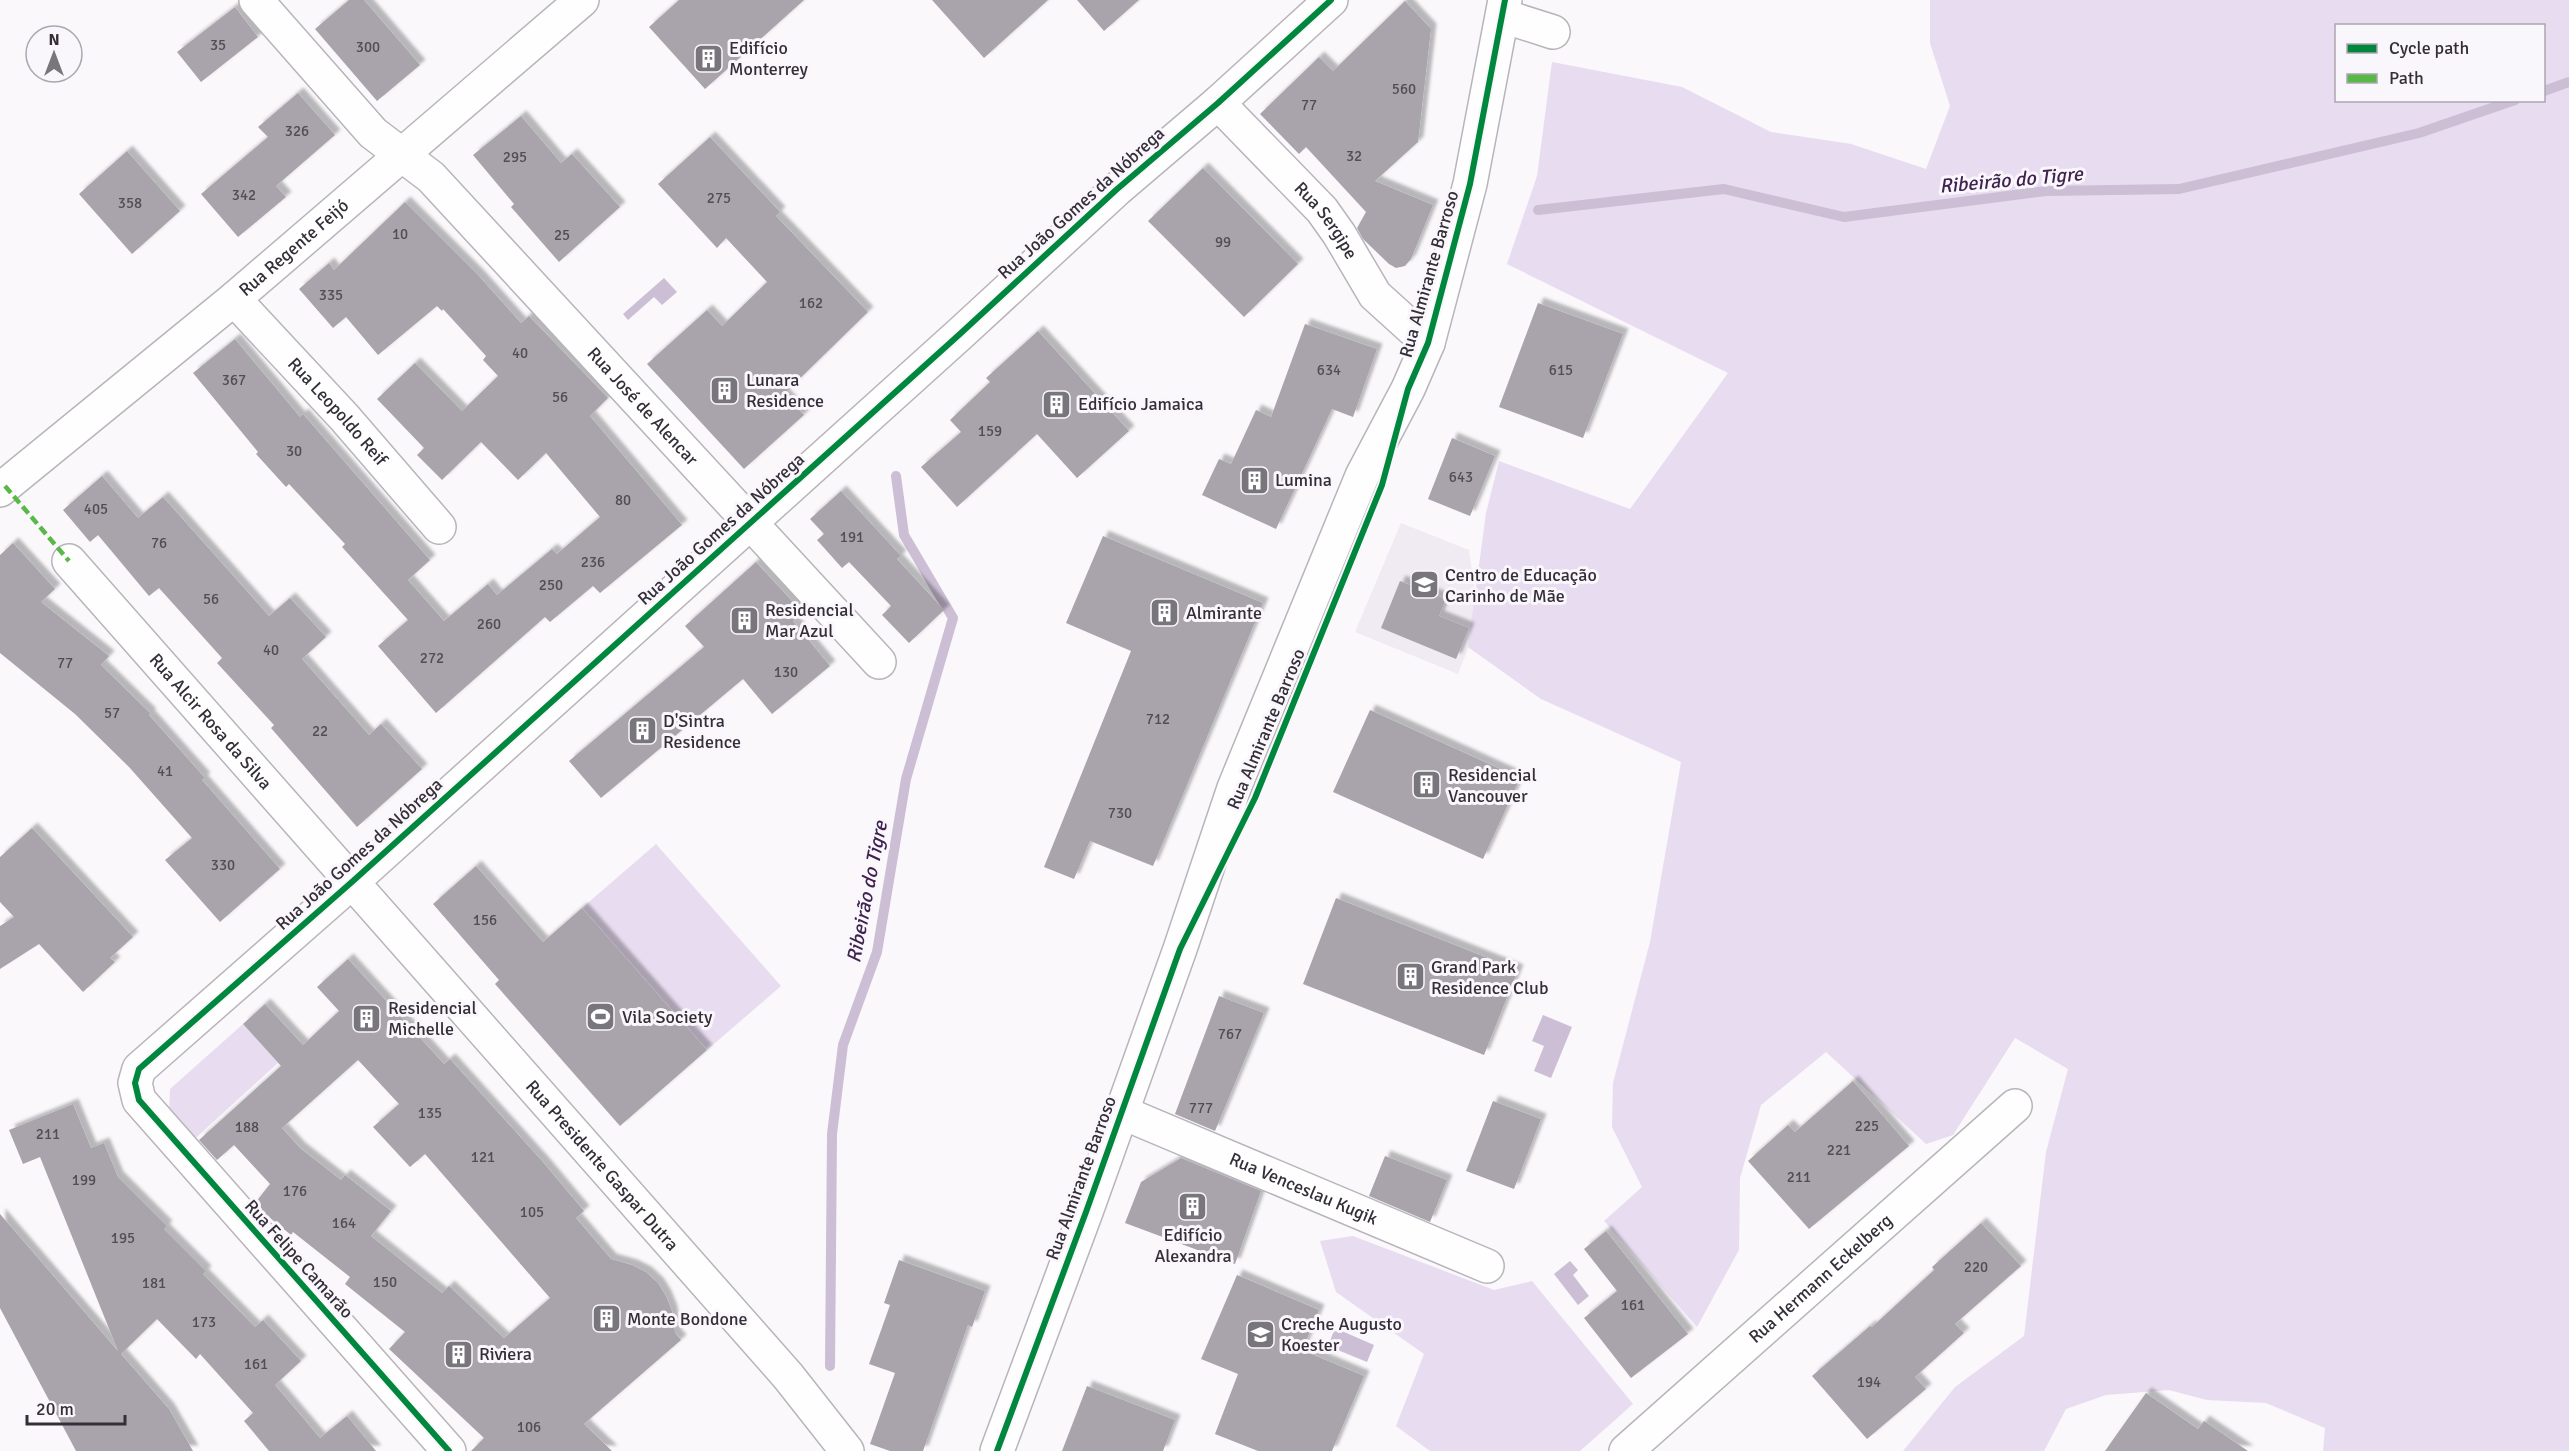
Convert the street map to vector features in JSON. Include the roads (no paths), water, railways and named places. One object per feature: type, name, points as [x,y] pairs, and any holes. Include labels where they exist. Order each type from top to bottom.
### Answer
[{"type":"street","name":"Rua José de Alencar","points":[[256,0],[374,133],[431,177],[879,662]]},
{"type":"street","name":"Rua Regente Feijó","points":[[0,490],[234,299],[582,0]]},
{"type":"street","name":"Rua João Gomes da Nóbrega","points":[[135,1083],[139,1069],[353,881],[751,523],[1116,190],[1218,103],[1331,0]]},
{"type":"street","points":[[1504,8],[1553,32]]},
{"type":"street","name":"Rua Almirante Barroso","points":[[997,1451],[1086,1212],[1180,949],[1234,788],[1362,476],[1408,389],[1428,343],[1470,184],[1504,8]]},
{"type":"street","name":"Rua Sergipe","points":[[1218,103],[1322,210],[1339,234],[1375,296],[1428,343]]},
{"type":"street","name":"Rua Leopoldo Reif","points":[[234,299],[344,417],[439,527]]},
{"type":"street","name":"Rua Alcir Rosa da Silva","points":[[69,561],[353,881]]},
{"type":"street","name":"Rua Presidente Gaspar Dutra","points":[[353,881],[788,1376],[846,1451]]},
{"type":"street","name":"Rua Felipe Camarão","points":[[135,1083],[139,1100],[449,1451]]},
{"type":"street","name":"Rua Hermann Eckelberg","points":[[1626,1451],[2015,1106]]},
{"type":"street","name":"Rua Venceslau Kugik","points":[[1121,1112],[1487,1266]]},
{"type":"waterway","name":"Ribeirão do Tigre","points":[[2545,91],[2569,82]]},
{"type":"waterway","name":"Ribeirão do Tigre","points":[[1538,210],[1724,189],[1844,217],[2046,191],[2179,189],[2419,133],[2509,102]]},
{"type":"waterway","name":"Ribeirão do Tigre","points":[[830,1366],[832,1134],[843,1045],[877,952],[906,779],[953,618],[904,535],[896,476]]},
{"type":"place","name":"Edifício Monterrey","points":[[708,58]]},
{"type":"place","name":"Lunara Residence","points":[[725,390]]},
{"type":"place","name":"Edifício Jamaica","points":[[1057,404]]},
{"type":"place","name":"Lumina","points":[[1254,480]]},
{"type":"place","name":"Centro de Educação Carinho de Mãe","points":[[1424,585]]},
{"type":"place","name":"Almirante","points":[[1165,613]]},
{"type":"place","name":"Residencial Mar Azul","points":[[744,620]]},
{"type":"place","name":"D'Sintra Residence","points":[[642,731]]},
{"type":"place","name":"Residencial Vancouver","points":[[1427,785]]},
{"type":"place","name":"Grand Park Residence Club","points":[[1410,977]]},
{"type":"place","name":"Vila Society","points":[[601,1017]]},
{"type":"place","name":"Residencial Michelle","points":[[367,1018]]},
{"type":"place","name":"Edifício Alexandra","points":[[1193,1206]]},
{"type":"place","name":"Monte Bondone","points":[[606,1319]]},
{"type":"place","name":"Creche Augusto Koester","points":[[1260,1334]]},
{"type":"place","name":"Riviera","points":[[458,1354]]}]
